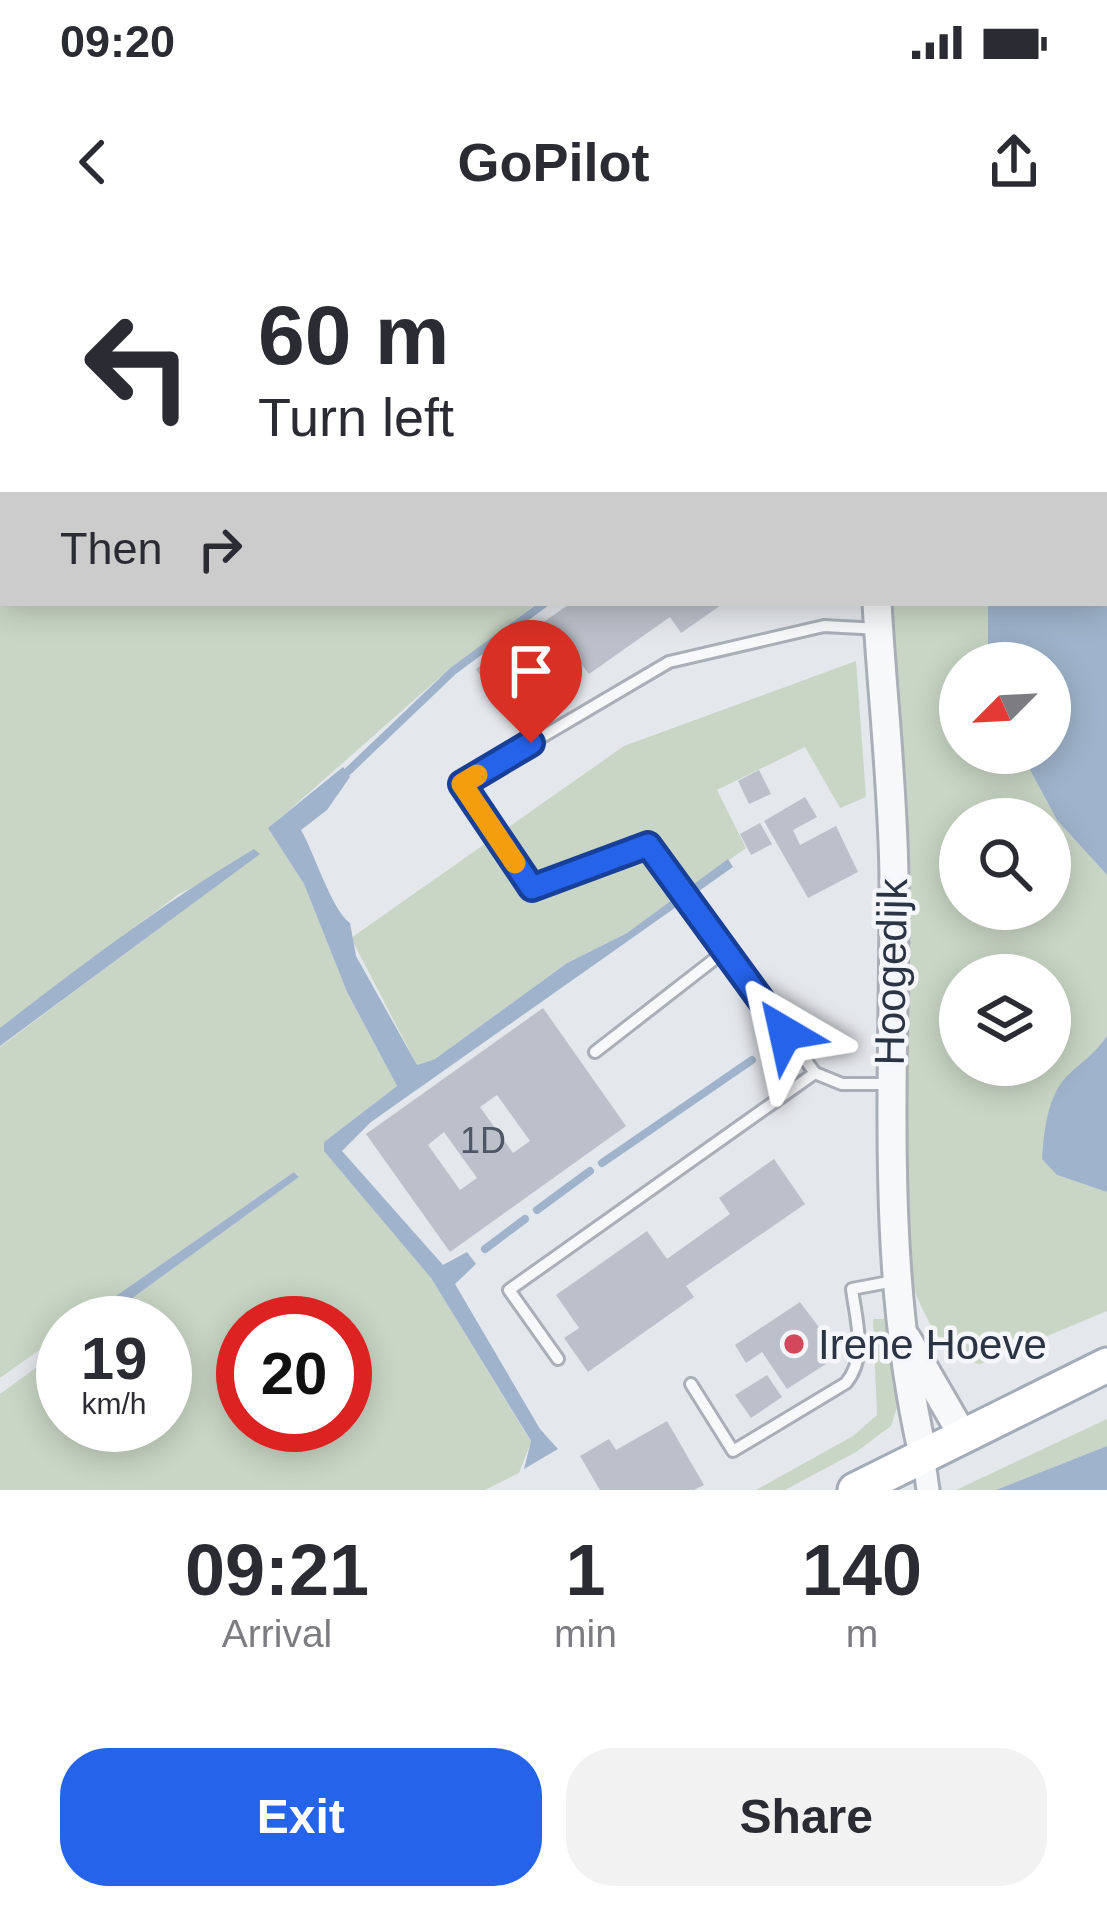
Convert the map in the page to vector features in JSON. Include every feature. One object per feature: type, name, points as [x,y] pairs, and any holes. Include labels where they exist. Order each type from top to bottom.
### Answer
[{"type":"main road","points":[[855,1490],[1107,1365]]},
{"type":"street","name":"Hoogedijk","points":[[878,616],[894,876],[889,1084],[895,1282],[907,1339],[909,1394],[923,1454]]},
{"type":"street","name":"Hoogedijk","points":[[907,1339],[962,1434]]},
{"type":"street","points":[[923,1454],[928,1490]]},
{"type":"lane","points":[[878,616],[669,662],[462,784],[532,888],[648,845],[815,1073],[842,1084],[889,1084]]},
{"type":"lane","points":[[596,1052],[725,951]]},
{"type":"lane","points":[[558,1360],[509,1290],[815,1073]]},
{"type":"lane","points":[[691,1384],[733,1451],[847,1383],[858,1369],[860,1351],[852,1289],[895,1282]]},
{"type":"green space","points":[[0,606],[533,606],[439,678],[269,828],[304,884],[347,992],[397,1086],[324,1142],[325,1151],[431,1278],[531,1442],[519,1473],[485,1490],[0,1490],[0,1394],[36,1368],[36,1452],[192,1452],[192,1296],[135,1296],[299,1177],[294,1172],[116,1296],[36,1296],[36,1352],[0,1378],[0,1047],[259,854],[179,894],[0,1028]]},
{"type":"green space","points":[[888,606],[988,606],[988,642],[939,642],[939,774],[1032,774],[1045,798],[939,798],[939,930],[1071,930],[1071,835],[1107,875],[1107,1036],[1095,1054],[1071,1074],[1071,954],[939,954],[939,1086],[1063,1086],[1057,1175],[1107,1192],[1107,1311],[980,1364],[954,1353],[934,1330],[908,1273]]},
{"type":"green space","points":[[856,661],[866,797],[840,808],[805,747],[717,790],[746,848],[627,933],[567,963],[435,1059],[417,1065],[351,938],[624,746]]},
{"type":"green space","points":[[873,1319],[887,1319],[900,1398],[891,1426],[856,1452],[785,1490],[756,1490],[853,1436],[877,1415]]},
{"type":"green space","points":[[1107,1419],[1107,1446],[996,1490],[956,1490]]},
{"type":"water","points":[[988,606],[1107,606],[1107,875],[1071,835],[1071,798],[1045,798],[1032,774],[1071,774],[1071,642],[988,642]]},
{"type":"water","points":[[343,767],[350,777],[327,810],[301,830],[330,894],[350,923],[356,956],[417,1065],[435,1059],[567,963],[627,933],[728,859],[733,867],[371,1122],[342,1151],[443,1265],[467,1252],[476,1264],[455,1284],[540,1429],[558,1449],[524,1469],[531,1441],[431,1278],[324,1151],[324,1142],[397,1086],[347,992],[304,884],[268,828]]},
{"type":"water","points":[[254,849],[260,854],[0,1046],[0,1028],[124,934]]},
{"type":"water","points":[[1107,1036],[1107,1192],[1057,1175],[1042,1159],[1055,1095],[1060,1086],[1071,1086],[1071,1073]]},
{"type":"water","points":[[294,1172],[299,1177],[135,1296],[116,1296]]},
{"type":"water","points":[[1107,1446],[1107,1490],[996,1490]]},
{"type":"building","points":[[567,606],[720,606],[681,633],[670,617],[589,674],[581,664],[507,715],[476,669]]},
{"type":"building","points":[[759,770],[771,794],[749,804],[738,781]]},
{"type":"building","points":[[805,797],[817,817],[793,830],[800,845],[836,826],[858,872],[808,898],[764,821]]},
{"type":"building","points":[[760,823],[772,844],[751,855],[740,834]]},
{"type":"building","points":[[543,1008],[626,1126],[450,1252],[366,1134]],"holes":[[[497,1095],[530,1141],[513,1153],[480,1107]],[[444,1132],[477,1178],[460,1190],[428,1145]]]},
{"type":"building","points":[[774,1159],[805,1204],[686,1286],[694,1297],[588,1372],[564,1338],[579,1328],[556,1295],[647,1231],[667,1259],[730,1214],[719,1198]]},
{"type":"building","points":[[800,1302],[840,1355],[787,1389],[762,1352],[746,1363],[735,1345]]},
{"type":"building","points":[[767,1375],[782,1397],[751,1418],[735,1395]]},
{"type":"building","points":[[667,1421],[704,1485],[694,1490],[600,1490],[580,1456],[609,1439],[616,1450]]},
{"type":"waterway","points":[[343,776],[453,671],[541,606]]},
{"type":"waterway","points":[[602,1163],[752,1060]]},
{"type":"waterway","points":[[537,1210],[590,1171]]},
{"type":"waterway","points":[[485,1249],[525,1219]]},
{"type":"slow traffic","points":[[477,775],[462,784],[515,863]]},
{"type":"place","name":"Irene Hoeve","points":[[794,1344]]},
{"type":"route","points":[[531,743],[462,784],[532,888],[648,845],[785,1033]]}]
